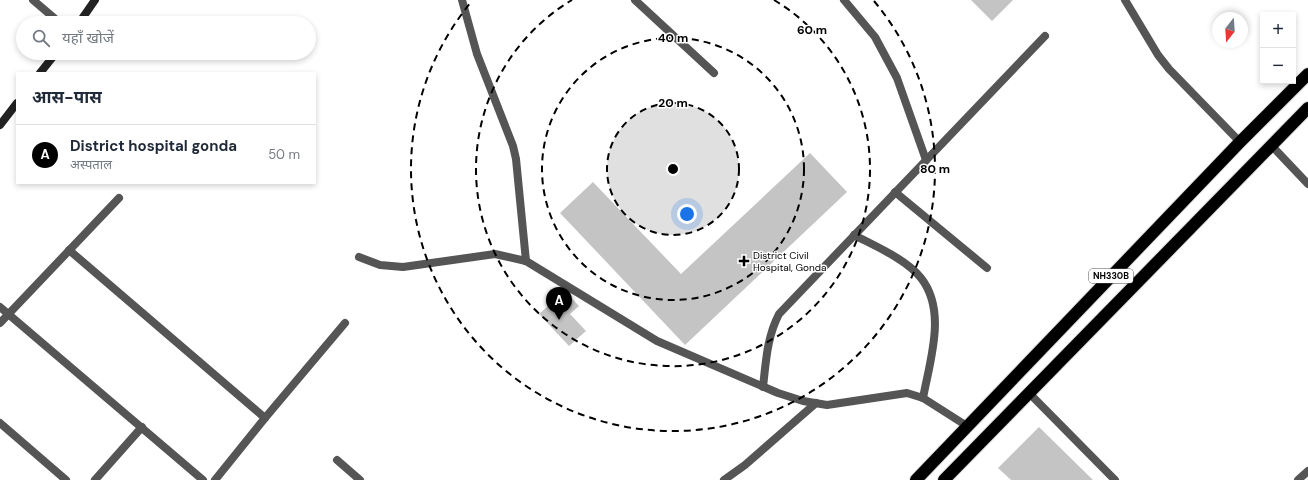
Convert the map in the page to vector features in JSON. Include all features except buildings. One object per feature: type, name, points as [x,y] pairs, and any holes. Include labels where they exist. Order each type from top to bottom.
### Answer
[{"type":"highway","name":"NH330B","points":[[916,480],[1240,142],[1308,74]]},
{"type":"highway","name":"NH330B","points":[[944,480],[1030,394],[1308,108]]},
{"type":"street","points":[[33,0],[52,16]]},
{"type":"street","points":[[84,16],[95,0]]},
{"type":"street","points":[[462,0],[477,54],[516,159],[526,261]]},
{"type":"street","points":[[635,0],[714,73]]},
{"type":"street","points":[[844,0],[875,37],[897,78],[926,160]]},
{"type":"street","points":[[1125,0],[1158,55],[1169,69],[1240,142]]},
{"type":"street","points":[[763,387],[768,341],[772,327],[779,314],[1045,36]]},
{"type":"street","points":[[41,72],[50,60]]},
{"type":"street","points":[[0,125],[16,104]]},
{"type":"street","points":[[1271,146],[1308,184]]},
{"type":"street","points":[[895,192],[987,268]]},
{"type":"street","points":[[0,323],[119,198]]},
{"type":"street","points":[[854,235],[898,259],[920,277],[932,298],[936,327],[923,398]]},
{"type":"street","points":[[69,250],[265,418]]},
{"type":"street","points":[[359,257],[380,266],[403,267],[495,254],[526,261],[657,341],[763,387],[803,401],[827,405],[907,393],[923,398],[967,426]]},
{"type":"street","points":[[0,307],[203,480]]},
{"type":"street","points":[[215,480],[345,323]]},
{"type":"street","points":[[1030,394],[1115,480]]},
{"type":"street","points":[[724,480],[745,465],[816,403]]},
{"type":"street","points":[[0,423],[66,480]]},
{"type":"street","points":[[95,480],[142,427]]},
{"type":"street","points":[[337,460],[360,480]]},
{"type":"street","points":[[1298,480],[1308,471]]},
{"type":"place","name":"District Civil Hospital, Gonda","points":[[744,261]]},
{"type":"place","name":"District hospital gonda","points":[[559,320]]}]
